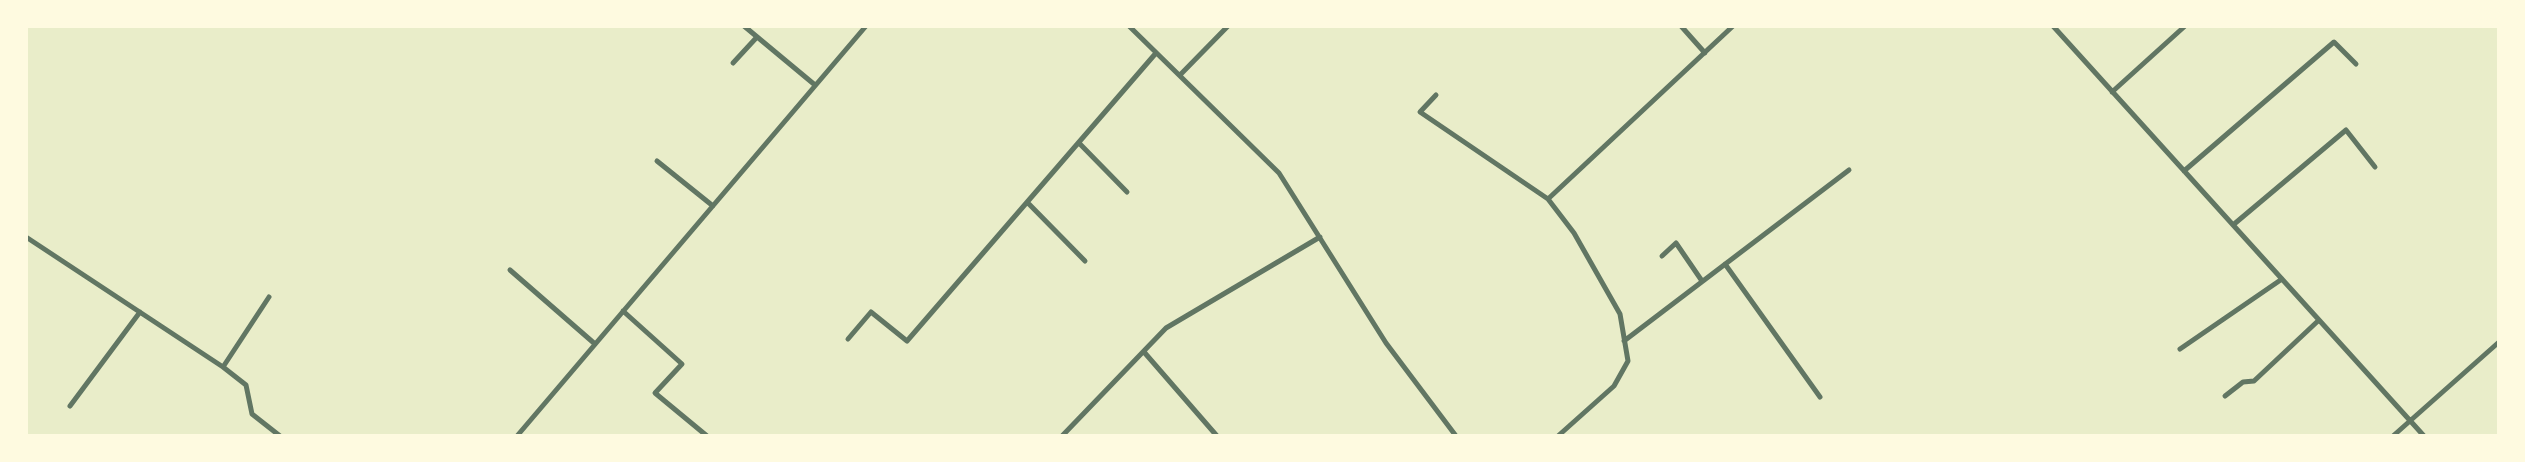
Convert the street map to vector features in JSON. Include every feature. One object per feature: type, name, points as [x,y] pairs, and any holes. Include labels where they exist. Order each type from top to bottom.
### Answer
[{"type":"street","points":[[744,26],[815,85]]},
{"type":"street","points":[[517,436],[866,26]]},
{"type":"street","points":[[1129,26],[1279,173],[1386,343],[1456,436]]},
{"type":"street","points":[[1180,76],[1228,26]]},
{"type":"street","points":[[1681,26],[1704,53]]},
{"type":"street","points":[[1548,199],[1733,26]]},
{"type":"street","points":[[2053,26],[2424,436]]},
{"type":"street","points":[[2112,92],[2185,26]]},
{"type":"street","points":[[733,63],[757,37]]},
{"type":"street","points":[[2184,171],[2334,42],[2356,64]]},
{"type":"street","points":[[848,339],[871,312],[907,341],[1156,53]]},
{"type":"street","points":[[1436,94],[1420,112],[1548,199],[1574,233],[1620,314],[1628,361],[1614,386],[1558,436]]},
{"type":"street","points":[[2233,225],[2346,130],[2375,167]]},
{"type":"street","points":[[1079,143],[1127,192]]},
{"type":"street","points":[[657,161],[713,206]]},
{"type":"street","points":[[1624,341],[1849,170]]},
{"type":"street","points":[[1027,202],[1086,261]]},
{"type":"street","points":[[26,237],[223,367],[246,385],[252,414],[280,436]]},
{"type":"street","points":[[1062,436],[1166,328],[1320,237]]},
{"type":"street","points":[[1662,256],[1676,243],[1702,281]]},
{"type":"street","points":[[1724,264],[1820,397]]},
{"type":"street","points":[[510,270],[596,344]]},
{"type":"street","points":[[2180,349],[2282,279]]},
{"type":"street","points":[[223,367],[269,297]]},
{"type":"street","points":[[623,311],[682,364],[655,393],[707,436]]},
{"type":"street","points":[[70,406],[140,312]]},
{"type":"street","points":[[2225,396],[2243,382],[2254,381],[2319,320]]},
{"type":"street","points":[[2393,436],[2499,342]]},
{"type":"street","points":[[1144,352],[1217,436]]}]
